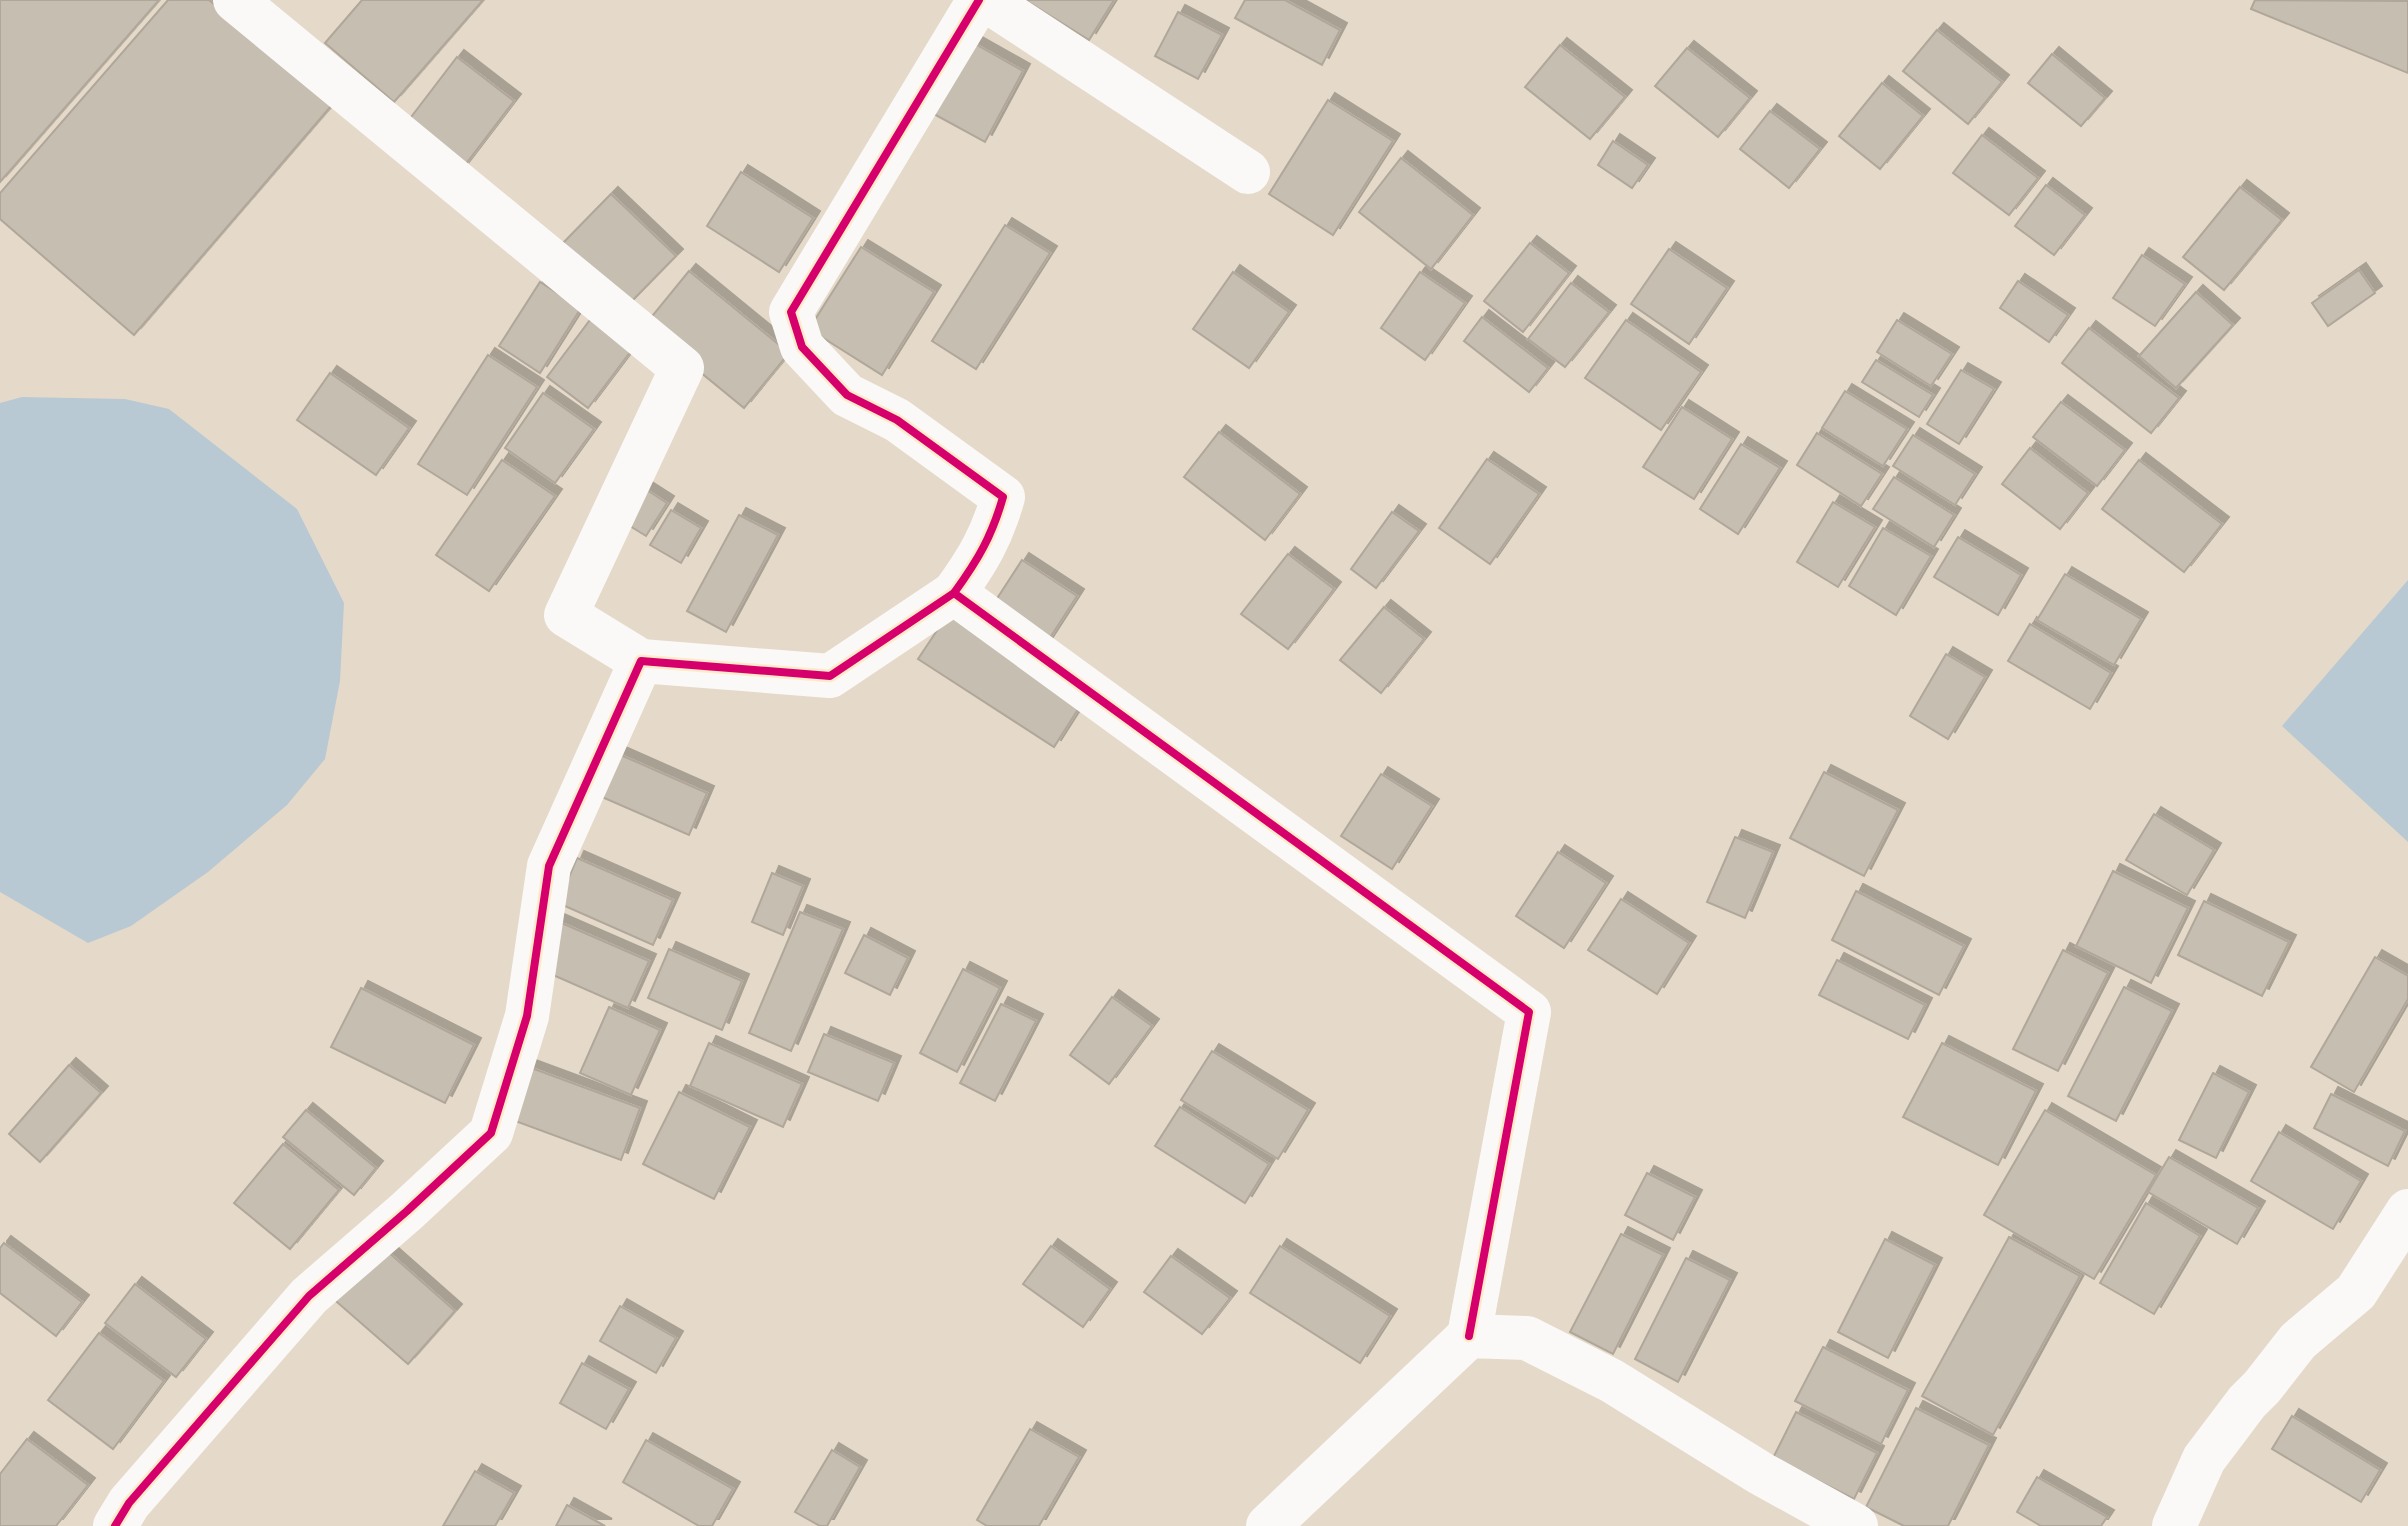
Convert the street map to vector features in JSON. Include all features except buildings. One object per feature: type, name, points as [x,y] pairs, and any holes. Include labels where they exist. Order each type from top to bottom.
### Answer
[{"type":"street","points":[[235,0],[682,368],[566,615],[641,661],[830,676],[954,593],[981,555],[993,531],[1003,497],[897,420],[847,395],[802,347],[791,312],[979,0]]},
{"type":"street","points":[[986,0],[1248,172]]},
{"type":"street","points":[[954,593],[1529,1012],[1469,1336],[1268,1526]]},
{"type":"street","points":[[115,1526],[129,1503],[309,1296],[491,1133],[527,1016],[549,866],[641,661]]},
{"type":"street","points":[[2174,1526],[2204,1459],[2298,1341],[2356,1292],[2408,1211]]},
{"type":"street","points":[[1469,1336],[1527,1338],[1612,1381],[1760,1473],[1856,1526]]},
{"type":"shaded area","points":[[22,397],[125,399],[169,409],[297,509],[344,603],[340,681],[325,759],[287,805],[208,872],[131,926],[88,943],[0,892],[0,403]]},
{"type":"shaded area","points":[[2408,580],[2408,842],[2282,726]]},
{"type":"cycle path","points":[[979,0],[791,312],[802,347],[847,395],[897,420],[1003,497],[983,547],[954,593],[1529,1012],[1469,1336]]},
{"type":"cycle path","points":[[115,1526],[129,1503],[309,1296],[491,1133],[527,1016],[549,866],[641,661],[830,676],[954,593]]}]
